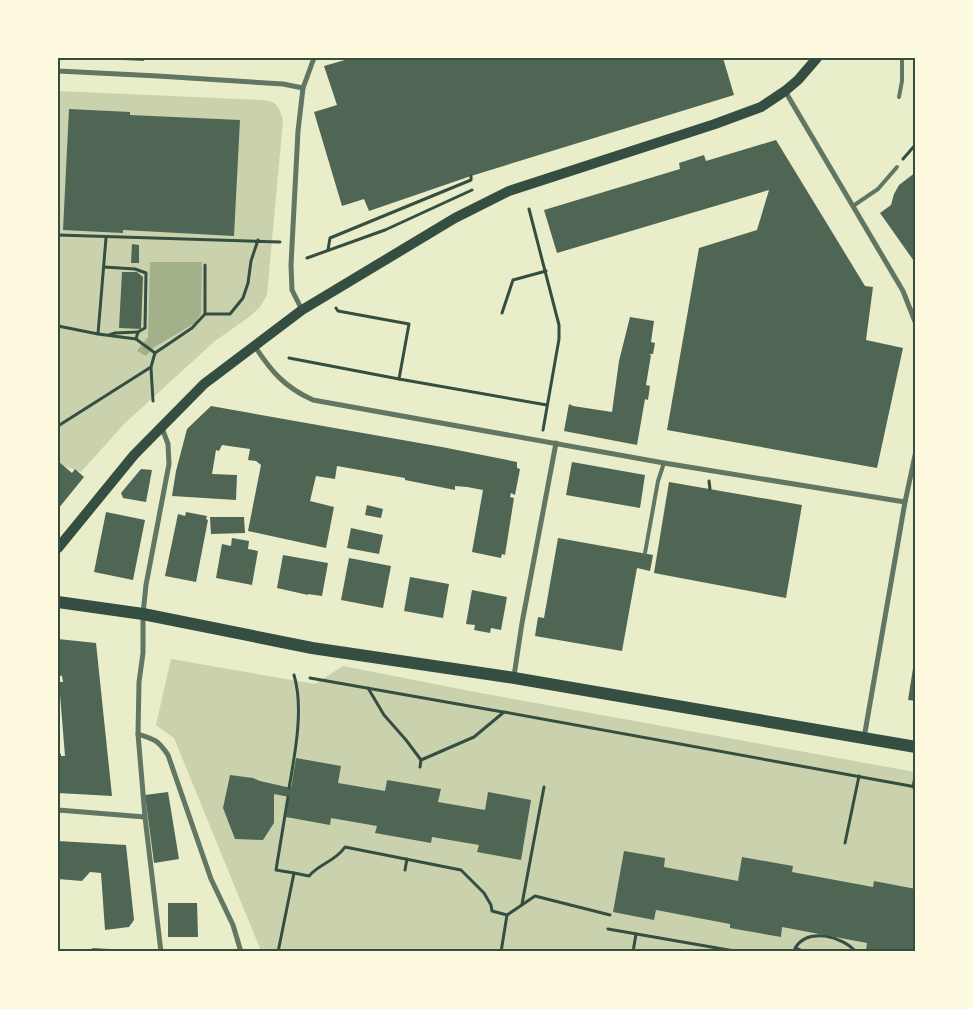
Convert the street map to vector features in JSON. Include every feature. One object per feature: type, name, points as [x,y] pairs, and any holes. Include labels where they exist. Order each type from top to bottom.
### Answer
[{"type":"main road","points":[[58,548],[134,456],[204,384],[302,310],[455,218],[509,191],[761,107],[798,80],[817,58]]},
{"type":"main road","points":[[58,602],[143,614],[312,648],[514,678],[916,747]]},
{"type":"street","points":[[302,310],[292,290],[291,264],[298,131],[303,88],[314,58]]},
{"type":"street","points":[[58,71],[283,84],[303,88]]},
{"type":"street","points":[[785,91],[903,291],[916,324]]},
{"type":"street","points":[[254,345],[273,373],[287,386],[313,400],[664,463],[904,502]]},
{"type":"street","points":[[161,428],[168,444],[169,464],[146,585],[143,614],[143,653],[139,682],[138,734],[145,817],[161,952]]},
{"type":"street","points":[[514,678],[522,623],[556,443]]},
{"type":"street","points":[[864,738],[904,502],[916,450]]},
{"type":"street","points":[[138,734],[154,739],[161,744],[168,755],[210,879],[233,925],[241,952]]},
{"type":"street","points":[[58,810],[145,817]]},
{"type":"lane","points":[[899,97],[902,81],[902,58]]},
{"type":"lane","points":[[853,206],[878,189],[897,167]]},
{"type":"lane","points":[[645,553],[658,481],[664,463]]},
{"type":"path","points":[[897,167],[916,144]]},
{"type":"path","points":[[327,250],[330,238],[471,180],[471,176]]},
{"type":"path","points":[[307,258],[385,230],[472,190]]},
{"type":"path","points":[[529,209],[559,325],[541,440]]},
{"type":"path","points":[[58,235],[280,242]]},
{"type":"path","points":[[98,334],[106,238]]},
{"type":"path","points":[[205,314],[230,314],[243,298],[248,283],[251,260],[258,240]]},
{"type":"path","points":[[152,401],[151,367],[154,352],[192,328],[205,314],[205,265]]},
{"type":"path","points":[[104,267],[135,269],[146,273],[145,328],[138,332],[109,335]]},
{"type":"path","points":[[502,313],[513,280],[546,271]]},
{"type":"path","points":[[336,308],[338,311],[409,324],[399,379]]},
{"type":"path","points":[[58,326],[137,340],[154,352]]},
{"type":"path","points":[[137,340],[138,332]]},
{"type":"path","points":[[289,358],[547,405]]},
{"type":"path","points":[[58,426],[151,367]]},
{"type":"path","points":[[289,788],[297,744],[297,686],[294,675]]},
{"type":"path","points":[[310,678],[914,787],[916,771]]},
{"type":"path","points":[[367,688],[384,715],[421,760],[420,767]]},
{"type":"path","points":[[421,760],[474,737],[504,712]]},
{"type":"path","points":[[846,843],[859,776]]},
{"type":"path","points":[[522,904],[544,787]]},
{"type":"path","points":[[288,797],[276,870],[309,876],[322,865],[340,855],[345,847],[407,859],[462,870],[484,893],[491,905],[492,911],[507,915]]},
{"type":"path","points":[[405,870],[407,859]]},
{"type":"path","points":[[278,952],[294,873]]},
{"type":"path","points":[[501,952],[507,915],[535,896],[610,915]]},
{"type":"path","points":[[608,929],[740,952]]},
{"type":"path","points":[[633,952],[636,934]]},
{"type":"path","points":[[806,952],[795,948],[796,945],[807,938],[831,936],[850,946],[856,952]]},
{"type":"shaded area","points":[[58,91],[262,100],[277,105],[283,120],[267,295],[260,307],[249,317],[215,341],[124,424],[81,472],[58,464]]},
{"type":"shaded area","points":[[150,262],[202,262],[201,314],[195,323],[153,348],[146,356],[137,351],[148,337]]},
{"type":"shaded area","points":[[171,659],[315,684],[343,666],[475,692],[915,772],[915,951],[261,951],[174,738],[156,725]]},
{"type":"building","points":[[144,58],[144,61],[102,59]]},
{"type":"building","points":[[352,58],[723,58],[734,95],[471,176],[369,211],[364,199],[342,206],[314,112],[337,105],[324,66]]},
{"type":"building","points":[[69,109],[130,112],[130,115],[240,120],[234,236],[123,230],[123,233],[63,230]]},
{"type":"building","points":[[776,140],[865,286],[873,287],[866,340],[903,348],[877,468],[667,430],[699,248],[757,230],[769,190],[557,253],[544,210],[680,169],[679,163],[704,155],[706,161]]},
{"type":"building","points":[[916,172],[916,264],[880,213],[891,205],[899,185]]},
{"type":"building","points":[[132,244],[139,245],[139,263],[131,263]]},
{"type":"building","points":[[122,272],[137,272],[143,277],[141,329],[119,328]]},
{"type":"building","points":[[630,317],[654,321],[651,342],[655,343],[653,354],[649,354],[651,355],[646,385],[650,386],[648,400],[645,399],[637,445],[564,431],[569,404],[612,412],[619,361]]},
{"type":"building","points":[[211,406],[517,462],[517,468],[520,469],[515,495],[511,493],[510,497],[514,498],[505,555],[502,554],[501,558],[472,552],[483,490],[467,487],[455,486],[455,490],[405,480],[405,478],[337,466],[335,479],[316,476],[310,501],[334,507],[326,548],[248,531],[261,465],[256,461],[248,460],[250,449],[222,445],[219,451],[216,450],[212,474],[237,475],[236,500],[172,496],[176,471],[187,429]]},
{"type":"building","points":[[58,461],[72,473],[75,469],[84,477],[58,509]]},
{"type":"building","points":[[572,462],[645,475],[640,508],[566,495]]},
{"type":"building","points":[[141,469],[152,470],[146,502],[123,498],[121,493]]},
{"type":"building","points":[[669,482],[802,505],[786,598],[654,573]]},
{"type":"building","points":[[367,505],[383,509],[381,518],[365,515]]},
{"type":"building","points":[[106,512],[145,520],[133,580],[94,572]]},
{"type":"building","points":[[186,512],[207,516],[206,519],[208,520],[196,582],[165,576],[178,514],[185,516]]},
{"type":"building","points":[[210,517],[244,517],[245,533],[211,534]]},
{"type":"building","points":[[351,528],[383,535],[379,554],[347,548]]},
{"type":"building","points":[[232,538],[249,541],[248,549],[258,551],[252,585],[216,578],[222,544],[231,546]]},
{"type":"building","points":[[558,538],[653,555],[650,571],[637,568],[622,651],[535,636],[538,617],[544,618]]},
{"type":"building","points":[[283,555],[328,563],[322,596],[277,588]]},
{"type":"building","points":[[349,558],[391,566],[383,608],[341,600]]},
{"type":"building","points":[[410,577],[449,584],[443,618],[404,611]]},
{"type":"building","points":[[472,590],[507,597],[501,630],[491,628],[490,633],[474,630],[475,625],[466,624]]},
{"type":"building","points":[[58,639],[96,643],[112,796],[58,793],[58,753],[61,756],[65,756],[59,682],[63,682],[62,676],[58,675]]},
{"type":"building","points":[[914,662],[916,662],[916,701],[908,700]]},
{"type":"building","points":[[296,758],[341,766],[338,783],[385,791],[387,780],[441,789],[438,802],[485,810],[488,792],[531,800],[521,860],[477,852],[479,845],[432,837],[431,843],[375,833],[377,826],[331,818],[330,825],[286,817],[289,797],[274,794],[274,823],[263,840],[235,839],[223,808],[230,775],[253,778],[291,788]]},
{"type":"building","points":[[168,792],[179,859],[154,863],[145,795]]},
{"type":"building","points":[[58,841],[126,845],[134,920],[129,927],[105,930],[101,873],[90,872],[82,881],[58,879]]},
{"type":"building","points":[[624,851],[665,858],[664,867],[738,881],[742,857],[793,866],[792,872],[873,887],[874,881],[916,889],[916,952],[870,952],[866,951],[867,943],[782,927],[781,937],[730,928],[730,924],[656,910],[654,920],[613,912]]},
{"type":"building","points":[[168,903],[197,903],[198,937],[168,937]]},
{"type":"building","points":[[92,948],[127,950],[127,952],[92,952]]}]
